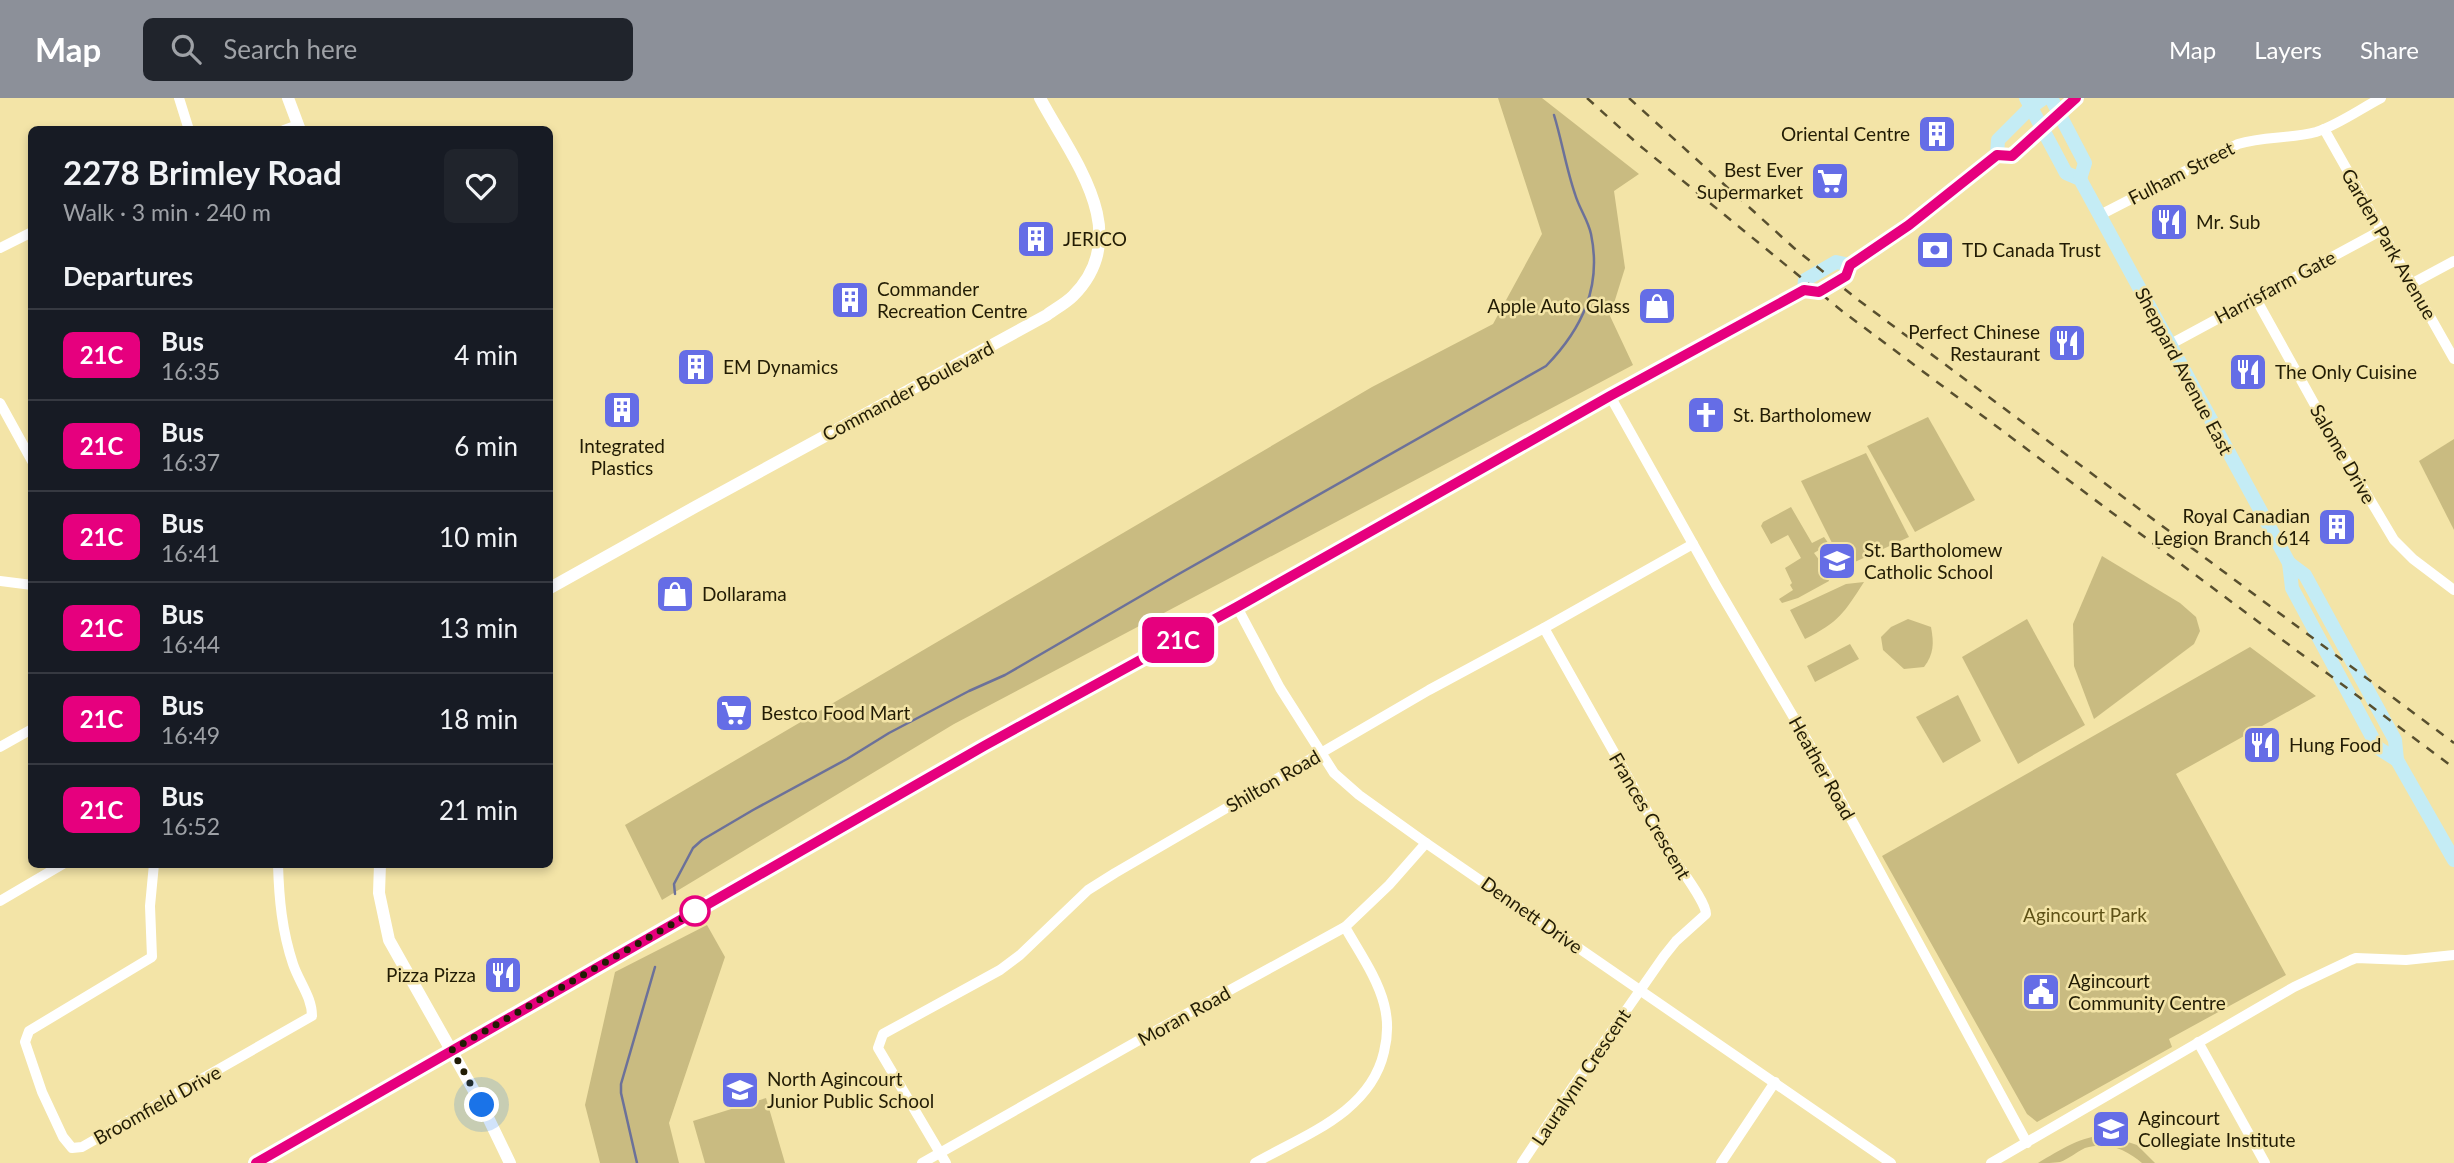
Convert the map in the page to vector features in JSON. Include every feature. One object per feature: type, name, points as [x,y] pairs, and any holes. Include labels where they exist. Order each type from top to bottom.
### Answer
[{"type":"main road","points":[[1997,155],[1998,140],[2028,102],[2044,98]]},
{"type":"main road","name":"Sheppard Avenue East","points":[[2051,98],[2085,163],[2080,179]]},
{"type":"main road","points":[[256,1163],[984,746],[1237,607],[1610,396],[1804,290],[1819,292],[1846,276],[1850,265],[1909,225],[1997,155],[2012,156],[2076,98]]},
{"type":"main road","name":"Sheppard Avenue East","points":[[2028,102],[2066,173],[2080,179],[2289,563],[2305,575],[2312,587],[2395,740],[2397,760],[2454,860]]},
{"type":"street","points":[[179,98],[188,126]]},
{"type":"street","points":[[288,98],[299,126]]},
{"type":"street","name":"Commander Boulevard","points":[[553,586],[1047,315],[1074,295],[1091,270],[1097,253],[1100,219],[1094,198],[1040,98]]},
{"type":"street","name":"Fulham Street","points":[[2100,215],[2238,144],[2324,129],[2381,98]]},
{"type":"street","name":"Garden Park Avenue","points":[[2324,129],[2454,359]]},
{"type":"street","name":"Harrisfarm Gate","points":[[2169,345],[2382,230]]},
{"type":"street","points":[[0,248],[28,234]]},
{"type":"street","points":[[2413,283],[2454,261]]},
{"type":"street","name":"Salome Drive","points":[[2256,299],[2394,540],[2413,559],[2454,590]]},
{"type":"street","name":"Heather Road","points":[[1610,396],[1824,769],[2027,1143]]},
{"type":"street","points":[[0,403],[28,454]]},
{"type":"street","name":"Shilton Road","points":[[940,1153],[878,1048],[883,1034],[1010,963],[1088,890],[1429,690],[1693,544]]},
{"type":"street","points":[[0,581],[28,584]]},
{"type":"street","name":"Dennett Drive","points":[[1237,607],[1280,688],[1320,754],[1334,773],[1359,795],[1426,844],[1891,1163]]},
{"type":"street","name":"Frances Crescent","points":[[1544,628],[1673,857],[1690,886],[1706,905],[1703,919],[1676,941],[1639,990]]},
{"type":"street","points":[[0,747],[28,731]]},
{"type":"street","name":"Moran Road","points":[[922,1163],[1345,927],[1389,885],[1426,844]]},
{"type":"street","points":[[0,901],[57,868]]},
{"type":"street","name":"Broomfield Drive","points":[[154,868],[150,906],[152,957],[29,1031],[26,1042],[42,1093],[63,1137],[72,1148],[82,1147],[312,1016],[312,1005],[294,967],[283,931],[278,868]]},
{"type":"street","points":[[380,868],[379,893],[390,940],[486,1111],[510,1163]]},
{"type":"street","points":[[1255,1163],[1348,1109],[1367,1092],[1381,1069],[1387,1039],[1385,1005],[1376,982],[1345,927]]},
{"type":"street","points":[[1991,1163],[2294,987],[2356,958],[2406,960],[2454,955]]},
{"type":"street","name":"Lauralynn Crescent","points":[[1522,1163],[1639,990]]},
{"type":"street","points":[[2198,1042],[2265,1163]]},
{"type":"street","points":[[1721,1163],[1775,1082]]},
{"type":"street","points":[[940,1153],[946,1163]]},
{"type":"green space","points":[[1498,98],[1542,98],[1639,174],[1614,191],[1625,268],[1610,316],[1633,365],[954,724],[662,900],[625,825],[1372,387],[1493,324],[1542,234]]},
{"type":"green space","points":[[1928,417],[1975,500],[1915,532],[1867,446]]},
{"type":"green space","points":[[2454,439],[2454,530],[2419,461]]},
{"type":"green space","points":[[1866,453],[1909,537],[1844,567],[1801,481]]},
{"type":"green space","points":[[1791,507],[1812,543],[1824,537],[1829,544],[1814,553],[1829,573],[1829,581],[1798,598],[1782,603],[1779,599],[1793,590],[1785,568],[1801,558],[1788,535],[1771,544],[1761,526],[1763,522]]},
{"type":"green space","points":[[2102,556],[2180,603],[2196,617],[2200,631],[2194,644],[2094,719],[2074,666],[2073,624]]},
{"type":"green space","points":[[1864,582],[1840,616],[1805,639],[1790,610],[1846,584]]},
{"type":"green space","points":[[1908,619],[1931,627],[1932,648],[1924,667],[1904,669],[1883,650],[1881,637],[1891,627]]},
{"type":"green space","points":[[2027,619],[2085,725],[2018,764],[1962,657]]},
{"type":"green space","points":[[1850,644],[1859,659],[1815,682],[1807,666]]},
{"type":"green space","name":"Agincourt Park","points":[[2250,647],[2316,696],[2176,774],[2286,975],[2169,1039],[2172,1047],[2037,1122],[2027,1114],[1882,856]]},
{"type":"green space","points":[[1958,695],[1981,741],[1943,763],[1916,717]]},
{"type":"green space","points":[[707,925],[725,957],[669,1123],[679,1163],[600,1163],[585,1105],[615,972]]},
{"type":"green space","points":[[766,1098],[785,1163],[705,1163],[693,1121]]},
{"type":"green space","points":[[2107,1135],[2137,1145],[2155,1163],[2142,1163],[2122,1150],[2101,1145],[2085,1148],[2060,1162],[2038,1163],[2080,1141]]},
{"type":"waterway","points":[[675,894],[674,884],[693,848],[702,840],[889,733],[1005,675],[1546,366],[1579,322],[1586,306],[1594,272],[1591,234],[1572,184],[1554,115]]},
{"type":"waterway","points":[[637,1163],[621,1084],[655,967]]},
{"type":"railway","points":[[1587,98],[1639,145],[1842,311],[2454,768]]},
{"type":"railway","points":[[1629,98],[1794,248],[1857,299],[2454,743]]},
{"type":"bus line","name":"21C","points":[[256,1163],[984,746],[1237,607],[1610,396],[1804,290],[1819,292],[1846,276],[1850,265],[1909,225],[1997,155],[2012,156],[2076,98]]},
{"type":"place","name":"Oriental Centre","points":[[1937,134]]},
{"type":"place","name":"Best Ever Supermarket","points":[[1830,181]]},
{"type":"place","name":"Mr. Sub","points":[[2169,222]]},
{"type":"place","name":"JERICO","points":[[1036,239]]},
{"type":"place","name":"TD Canada Trust","points":[[1935,250]]},
{"type":"place","name":"Commander Recreation Centre","points":[[850,300]]},
{"type":"place","name":"Apple Auto Glass","points":[[1657,306]]},
{"type":"place","name":"Perfect Chinese Restaurant","points":[[2067,343]]},
{"type":"place","name":"EM Dynamics","points":[[696,367]]},
{"type":"place","name":"The Only Cuisine","points":[[2248,372]]},
{"type":"place","name":"Integrated Plastics","points":[[622,410]]},
{"type":"place","name":"St. Bartholomew","points":[[1706,415]]},
{"type":"place","name":"Royal Canadian Legion Branch 614","points":[[2337,527]]},
{"type":"place","name":"St. Bartholomew Catholic School","points":[[1837,561]]},
{"type":"place","name":"Dollarama","points":[[675,594]]},
{"type":"place","name":"Bestco Food Mart","points":[[734,713]]},
{"type":"place","name":"Hung Food","points":[[2262,745]]},
{"type":"place","name":"Pizza Pizza","points":[[503,975]]},
{"type":"place","name":"Agincourt Community Centre","points":[[2041,992]]},
{"type":"place","name":"North Agincourt Junior Public School","points":[[740,1090]]},
{"type":"place","name":"Agincourt Collegiate Institute","points":[[2111,1129]]},
{"type":"route","points":[[482,1105],[452,1050],[695,911]]}]
